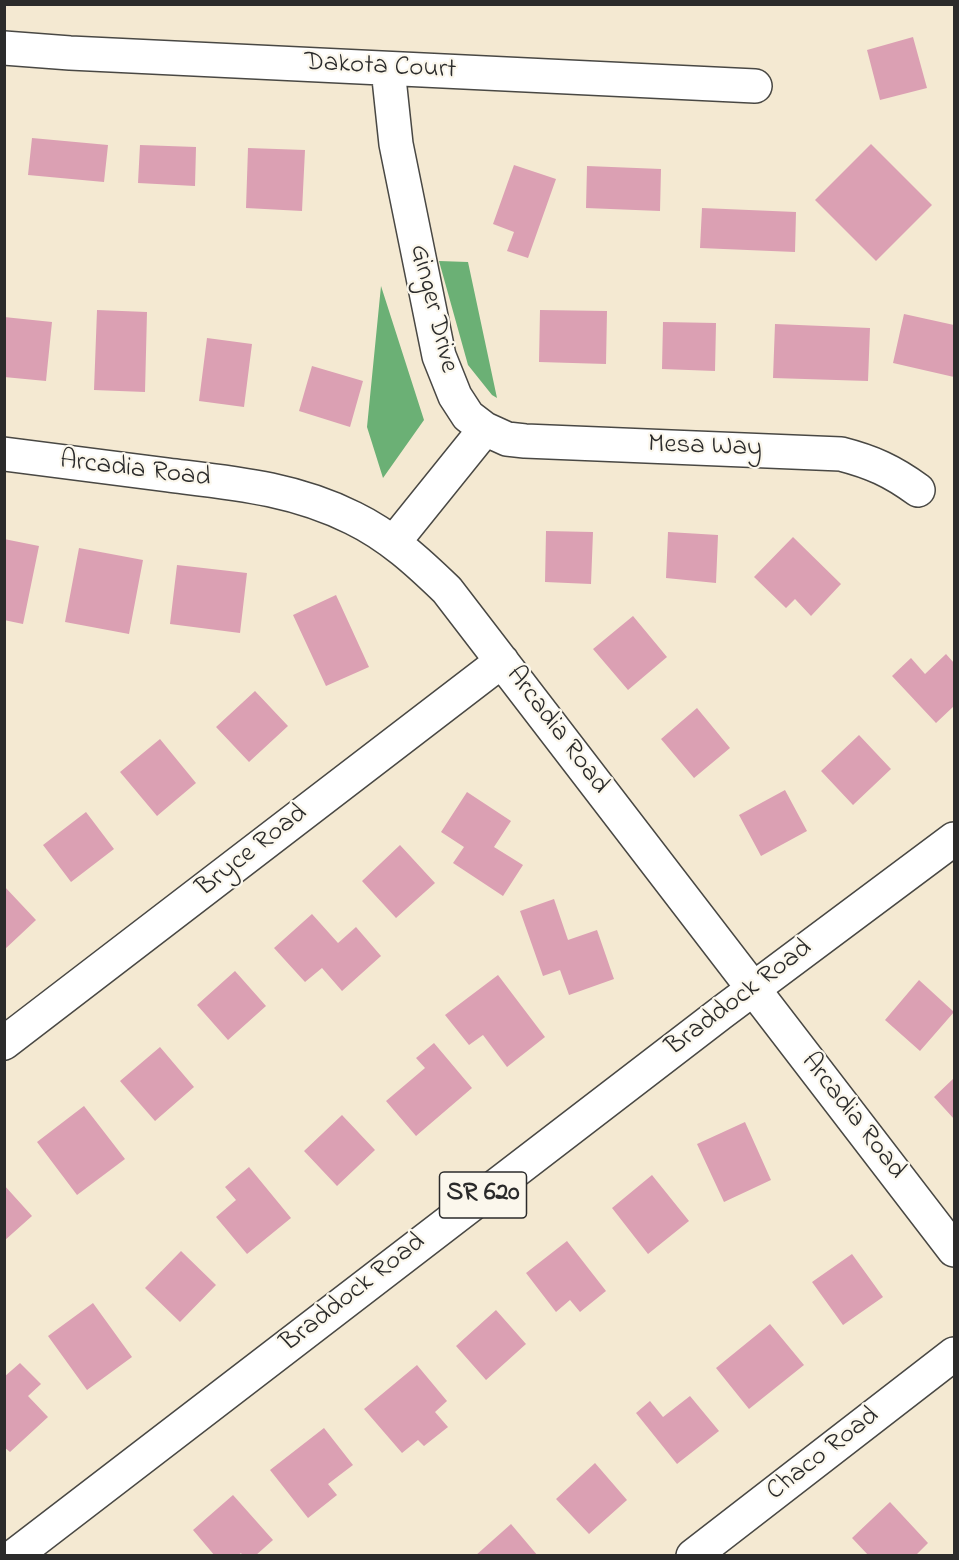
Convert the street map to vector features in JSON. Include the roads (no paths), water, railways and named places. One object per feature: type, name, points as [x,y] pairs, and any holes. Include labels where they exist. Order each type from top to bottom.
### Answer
[{"type":"street","name":"Dakota Court","points":[[4,48],[70,54],[755,86]]},
{"type":"street","name":"Ginger Drive","points":[[388,69],[396,144],[439,356],[455,396],[468,416],[485,429]]},
{"type":"street","name":"Mesa Way","points":[[485,429],[507,439],[525,441],[841,454],[879,466],[918,490]]},
{"type":"street","points":[[394,542],[485,429]]},
{"type":"street","name":"Arcadia Road","points":[[4,454],[261,486],[310,499],[355,518],[394,542],[414,558],[447,590],[954,1250]]},
{"type":"street","name":"Bryce Road","points":[[4,1043],[502,661]]},
{"type":"street","name":"Braddock Road","points":[[14,1556],[753,988],[954,839]]},
{"type":"street","name":"Chaco Road","points":[[693,1556],[954,1354]]}]
